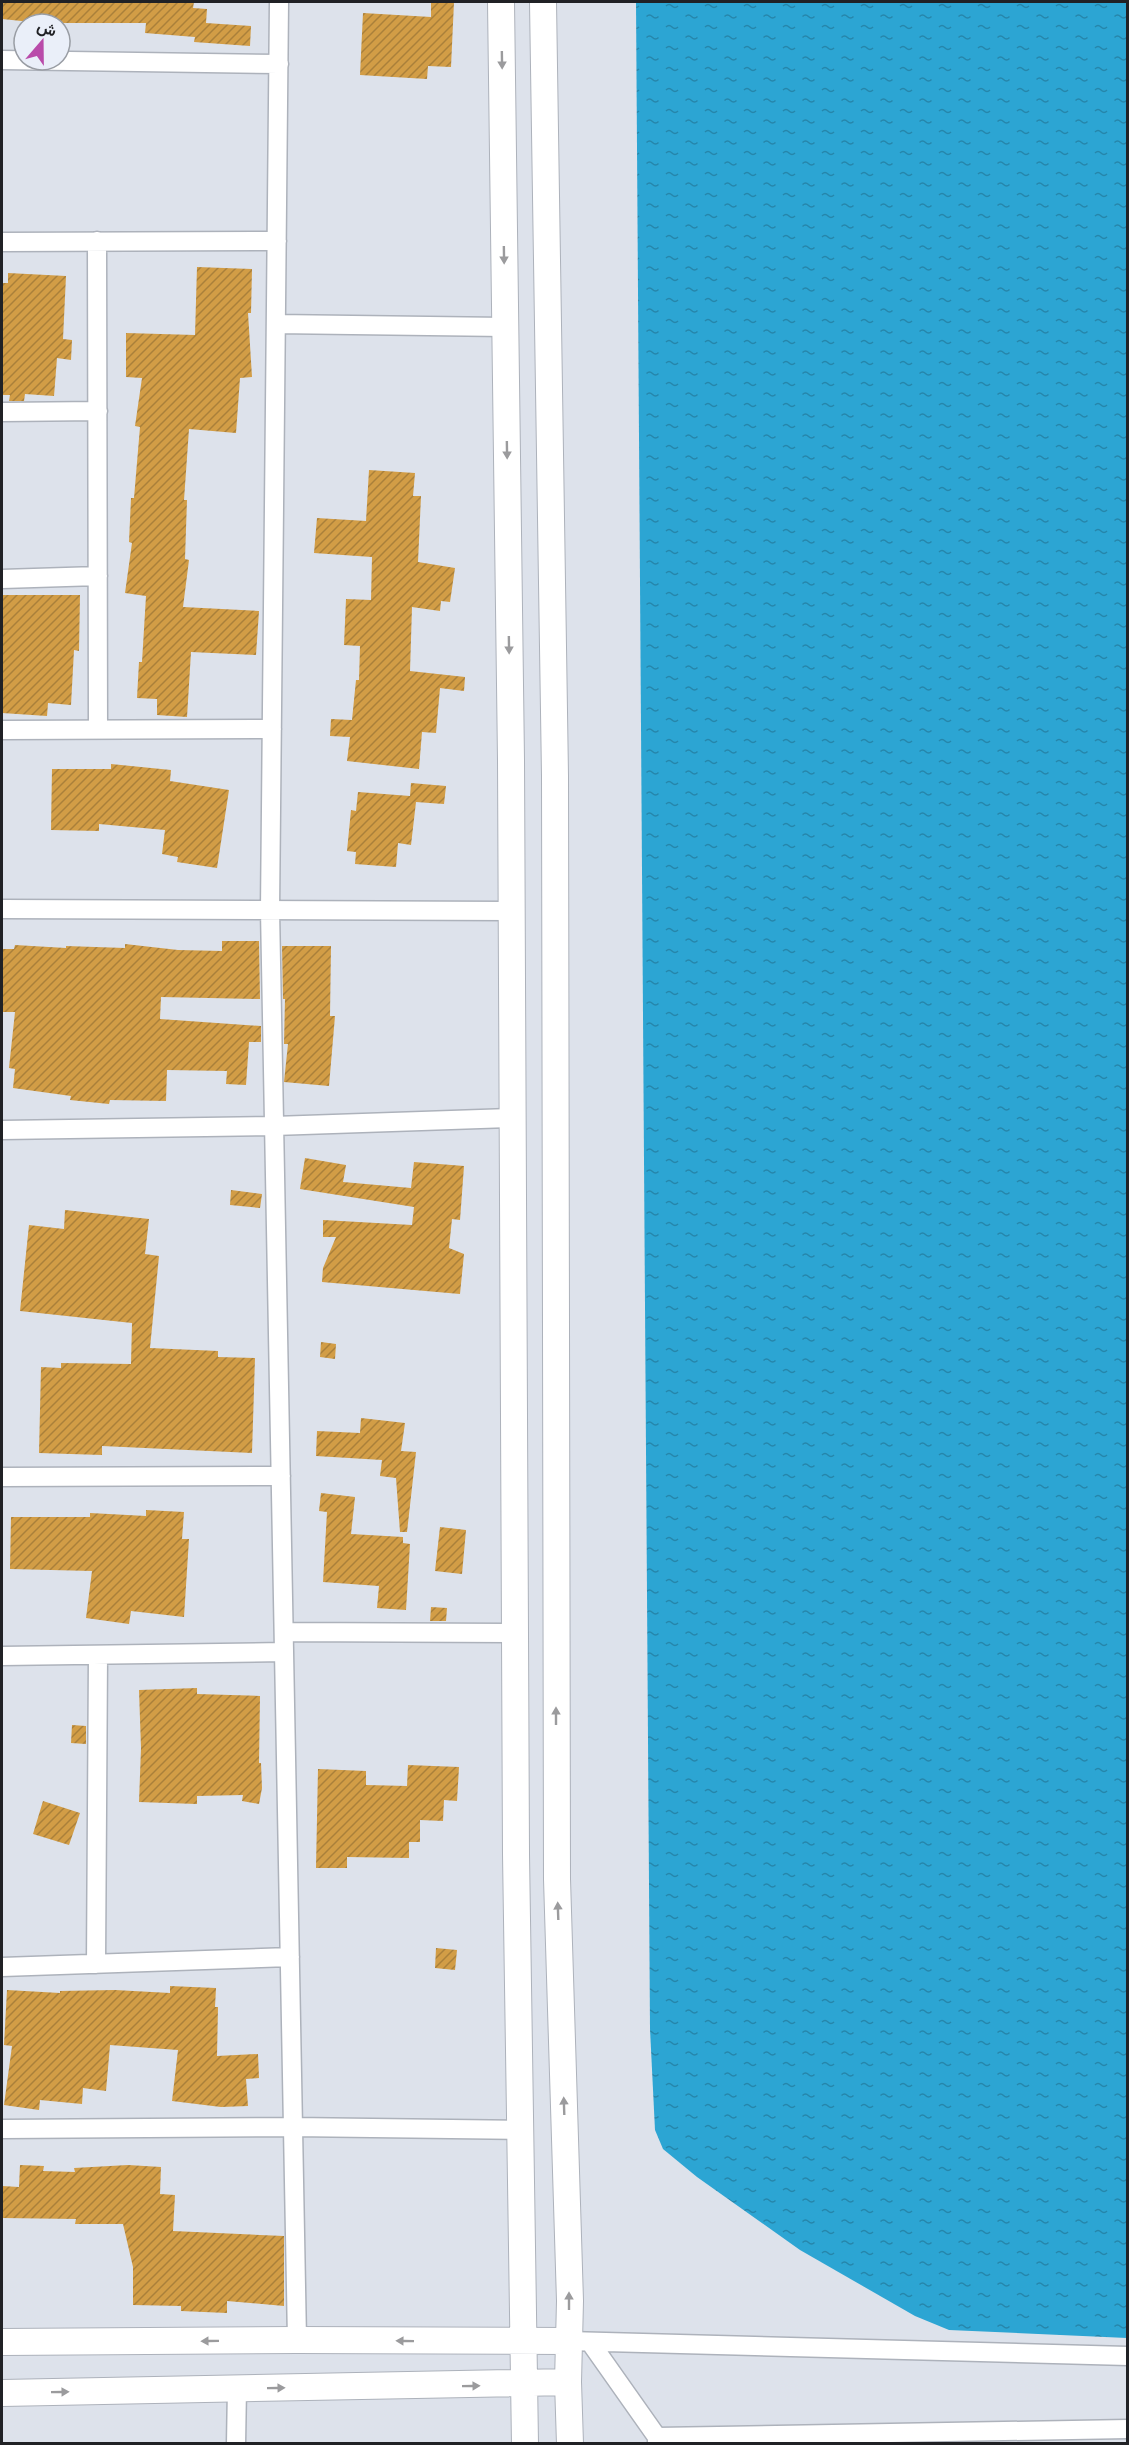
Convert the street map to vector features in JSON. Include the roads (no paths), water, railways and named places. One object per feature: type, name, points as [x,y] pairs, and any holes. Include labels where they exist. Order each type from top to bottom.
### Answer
[{"type":"street","points":[[279,2],[270,910],[297,2340]]},
{"type":"street","points":[[501,2],[511,911],[516,1854],[525,2444]]},
{"type":"street","points":[[543,2],[555,776],[557,1879],[570,2301],[579,2342],[657,2440],[1128,2429]]},
{"type":"street","points":[[2,60],[279,64]]},
{"type":"street","points":[[97,241],[98,729]]},
{"type":"street","points":[[2,242],[277,241]]},
{"type":"street","points":[[276,324],[505,327]]},
{"type":"street","points":[[2,412],[98,411]]},
{"type":"street","points":[[2,579],[98,576]]},
{"type":"street","points":[[2,730],[272,729]]},
{"type":"street","points":[[2,909],[511,911]]},
{"type":"street","points":[[2,1130],[274,1126],[512,1118]]},
{"type":"street","points":[[2,1477],[281,1476]]},
{"type":"street","points":[[284,1632],[515,1633]]},
{"type":"street","points":[[2,1656],[284,1652]]},
{"type":"street","points":[[96,1964],[98,1654]]},
{"type":"street","points":[[2,1966],[290,1957]]},
{"type":"street","points":[[2,2129],[293,2127],[521,2130]]},
{"type":"street","points":[[2,2342],[297,2340],[579,2342],[1128,2356]]},
{"type":"street","points":[[570,2444],[568,2382],[579,2342]]},
{"type":"street","points":[[2,2393],[523,2385],[568,2382]]},
{"type":"street","points":[[236,2444],[237,2388]]},
{"type":"water","points":[[636,2],[1127,2],[1127,2338],[949,2330],[915,2316],[800,2250],[697,2177],[663,2149],[655,2130],[650,2029]]}]
